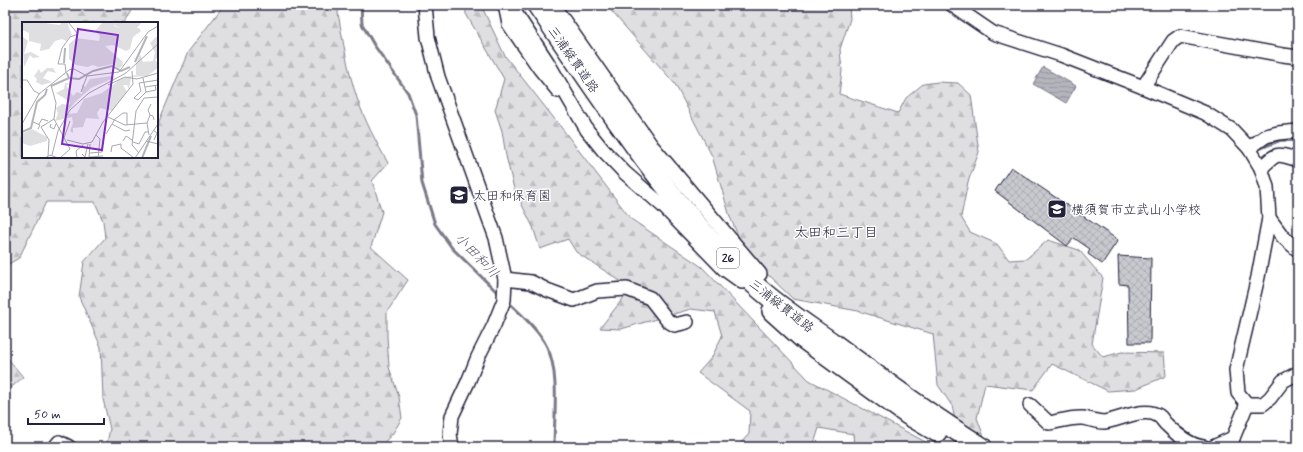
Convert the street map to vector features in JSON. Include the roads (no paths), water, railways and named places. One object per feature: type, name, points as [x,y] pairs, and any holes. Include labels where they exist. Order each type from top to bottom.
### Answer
[{"type":"highway","name":"三浦縦貫道路","points":[[530,5],[652,178],[693,229],[752,279],[779,318],[802,338],[908,415],[967,447]]},
{"type":"highway","name":"三浦縦貫道路","points":[[537,5],[656,175],[698,226],[754,284],[776,302],[930,414],[982,447]]},
{"type":"street","points":[[425,5],[428,37],[438,77],[496,238],[505,279],[504,300],[497,319],[452,416],[450,434],[452,447]]},
{"type":"street","points":[[505,5],[509,24],[540,70],[572,106]]},
{"type":"street","points":[[510,5],[548,63],[586,130],[613,162],[663,206],[724,269],[752,279]]},
{"type":"street","points":[[553,5],[651,145],[752,279]]},
{"type":"street","points":[[952,5],[993,33],[1061,55],[1205,113],[1232,130],[1249,148],[1261,168],[1267,186],[1269,218],[1258,277],[1236,370],[1238,393],[1247,404]]},
{"type":"street","points":[[1143,87],[1172,41],[1180,36],[1283,56],[1298,57]]},
{"type":"street","points":[[1249,148],[1266,136],[1298,131]]},
{"type":"street","points":[[1261,168],[1274,156],[1281,155],[1298,160]]},
{"type":"street","points":[[1269,218],[1283,237],[1298,250]]},
{"type":"street","points":[[505,279],[531,282],[547,290],[574,300],[597,291],[627,289],[650,298],[668,321],[675,325],[687,322]]},
{"type":"street","points":[[1247,404],[1262,404],[1270,398],[1283,381],[1295,374],[1298,361]]},
{"type":"street","points":[[1213,447],[1232,443],[1247,404]]},
{"type":"street","points":[[1030,405],[1049,423],[1082,418],[1104,422],[1134,414],[1149,413],[1159,416],[1182,438],[1199,447],[1204,447]]},
{"type":"street","points":[[55,447],[59,442],[69,447]]},
{"type":"waterway","name":"小田和川","points":[[361,5],[362,24],[374,45],[408,93],[416,115],[422,183],[435,224],[452,248],[501,296]]},
{"type":"waterway","points":[[1256,150],[1281,140],[1298,141]]},
{"type":"waterway","name":"小田和川","points":[[507,301],[529,322],[544,341],[551,358],[555,382],[554,447]]},
{"type":"place","name":"太田和保育園","points":[[459,195]]},
{"type":"place","name":"横須賀市立武山小学校","points":[[1057,209]]},
{"type":"district","name":"太田和三丁目","points":[[836,232]]}]
